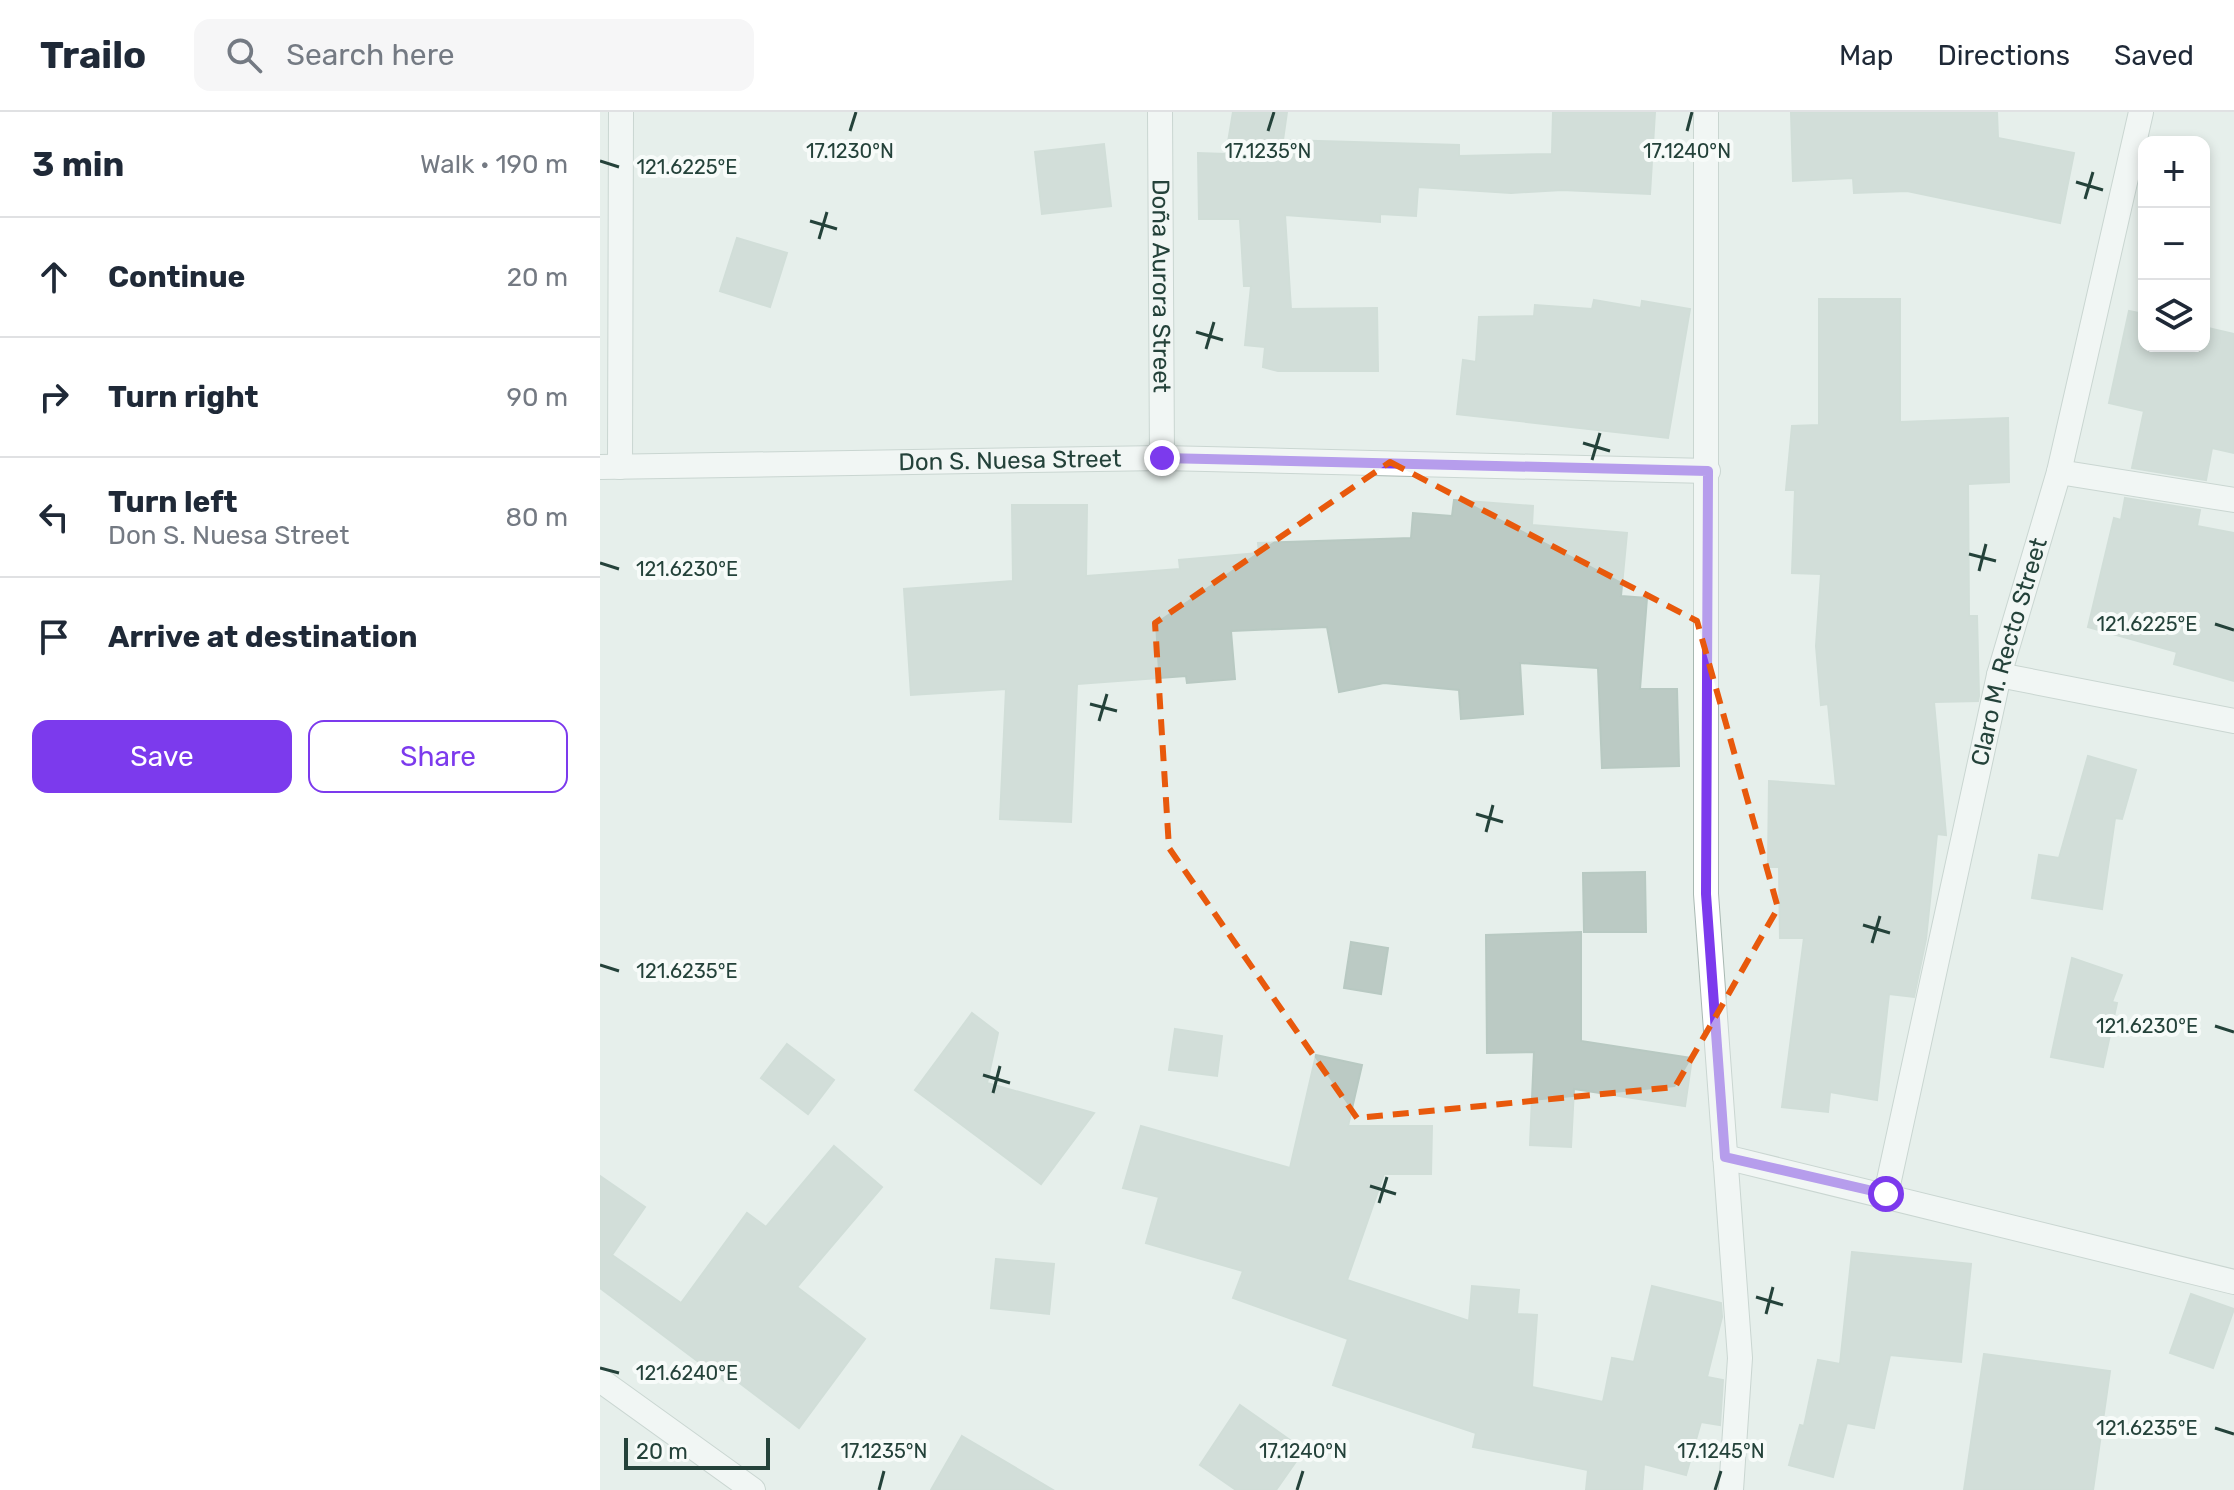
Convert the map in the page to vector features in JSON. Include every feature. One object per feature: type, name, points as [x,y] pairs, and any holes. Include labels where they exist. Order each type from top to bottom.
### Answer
[{"type":"street","points":[[610,467],[621,112]]},
{"type":"street","name":"Doña Aurora Street","points":[[1160,112],[1162,458]]},
{"type":"street","points":[[1706,112],[1706,894],[1740,1358],[1731,1490]]},
{"type":"street","name":"Claro M. Recto Street","points":[[1886,1194],[1999,675],[2059,472],[2141,112]]},
{"type":"street","name":"Don S. Nuesa Street","points":[[610,467],[1162,458],[1708,471]]},
{"type":"street","points":[[2059,472],[2234,500]]},
{"type":"street","points":[[1999,675],[2234,721]]},
{"type":"street","points":[[1725,1157],[1886,1194],[2234,1282]]},
{"type":"street","points":[[600,1380],[753,1490]]},
{"type":"highlighted area","points":[[1390,462],[1697,621],[1778,908],[1675,1087],[1357,1118],[1169,848],[1155,623]]},
{"type":"building","points":[[1233,112],[1287,112],[1283,140],[1459,145],[1459,156],[1552,154],[1553,112],[1655,112],[1650,194],[1562,190],[1511,193],[1418,187],[1416,216],[1380,214],[1380,222],[1285,215],[1291,309],[1377,308],[1378,371],[1278,371],[1263,367],[1265,347],[1245,345],[1251,286],[1244,286],[1240,219],[1199,219],[1198,153],[1226,154]]},
{"type":"building","points":[[1791,112],[1997,112],[1998,138],[2074,153],[2060,223],[1907,191],[1854,193],[1853,178],[1793,181]]},
{"type":"building","points":[[1104,144],[1111,206],[1042,214],[1035,152]]},
{"type":"building","points":[[737,238],[787,253],[770,307],[720,291]]},
{"type":"building","points":[[1819,299],[1900,299],[1900,422],[2008,418],[2009,482],[1968,484],[1969,616],[1977,616],[1979,696],[1978,701],[1934,702],[1946,835],[1937,834],[1926,939],[1914,997],[1889,994],[1877,1100],[1830,1092],[1828,1112],[1782,1107],[1804,938],[1780,938],[1779,867],[1768,867],[1769,781],[1836,786],[1828,704],[1821,705],[1816,646],[1821,574],[1792,573],[1795,490],[1786,490],[1792,426],[1819,425]]},
{"type":"building","points":[[1594,300],[1641,308],[1642,301],[1690,309],[1668,438],[1457,414],[1463,360],[1476,362],[1479,317],[1534,316],[1535,305],[1592,309]]},
{"type":"building","points":[[2129,311],[2138,313],[2138,352],[2210,352],[2210,328],[2234,334],[2234,453],[2212,448],[2206,480],[2132,468],[2144,411],[2109,403]]},
{"type":"building","points":[[2125,498],[2200,510],[2197,526],[2234,533],[2234,681],[2174,664],[2177,652],[2088,627],[2114,518],[2121,520]]},
{"type":"building","points":[[1454,500],[1533,506],[1532,525],[1627,533],[1621,596],[1647,598],[1640,689],[1677,689],[1679,766],[1602,768],[1598,668],[1520,663],[1523,714],[1461,719],[1459,690],[1384,683],[1339,692],[1327,627],[1231,631],[1235,679],[1187,683],[1186,676],[1077,684],[1071,822],[1000,819],[1006,689],[911,695],[904,589],[1013,581],[1012,505],[1087,505],[1086,576],[1180,569],[1179,560],[1259,553],[1258,543],[1411,538],[1413,513],[1452,516]]},
{"type":"building","points":[[2088,756],[2136,770],[2122,819],[2115,818],[2102,909],[2032,898],[2039,855],[2059,858]]},
{"type":"building","points":[[1645,872],[1646,932],[1584,932],[1583,873]]},
{"type":"building","points":[[1581,932],[1581,1041],[1692,1058],[1685,1106],[1574,1089],[1571,1147],[1530,1145],[1534,1052],[1487,1053],[1486,935]]},
{"type":"building","points":[[1351,942],[1388,948],[1381,994],[1344,988]]},
{"type":"building","points":[[2072,958],[2122,975],[2112,1002],[2117,1003],[2103,1067],[2051,1057]]},
{"type":"building","points":[[972,1013],[998,1033],[987,1083],[1094,1113],[1041,1184],[915,1090]]},
{"type":"building","points":[[1175,1029],[1222,1036],[1217,1076],[1169,1070]]},
{"type":"building","points":[[787,1044],[834,1080],[808,1114],[761,1078]]},
{"type":"building","points":[[1316,1055],[1362,1065],[1348,1126],[1432,1126],[1431,1174],[1384,1174],[1347,1280],[1469,1321],[1472,1286],[1519,1290],[1517,1314],[1537,1315],[1532,1387],[1603,1402],[1612,1358],[1634,1362],[1652,1286],[1721,1303],[1722,1317],[1707,1377],[1723,1380],[1720,1425],[1701,1422],[1686,1475],[1644,1464],[1642,1490],[1586,1490],[1588,1470],[1473,1447],[1476,1433],[1333,1385],[1348,1339],[1233,1298],[1243,1271],[1146,1243],[1159,1197],[1123,1188],[1141,1126],[1290,1168]]},
{"type":"building","points":[[834,1146],[882,1187],[797,1287],[865,1339],[799,1428],[729,1375],[724,1381],[600,1288],[600,1176],[645,1207],[612,1255],[681,1303],[747,1213],[766,1227]]},
{"type":"building","points":[[1852,1252],[1971,1264],[1961,1362],[1890,1355],[1874,1428],[1847,1423],[1833,1477],[1789,1465],[1800,1425],[1804,1426],[1818,1360],[1840,1364]]},
{"type":"building","points":[[996,1259],[1054,1264],[1049,1314],[991,1308]]},
{"type":"building","points":[[2191,1294],[2234,1309],[2213,1368],[2170,1353]]},
{"type":"building","points":[[1984,1354],[2110,1371],[2093,1490],[1964,1490]]},
{"type":"building","points":[[1240,1405],[1304,1450],[1276,1490],[1236,1490],[1200,1465]]},
{"type":"building","points":[[962,1436],[1053,1490],[931,1490]]},
{"type":"route","points":[[1162,458],[1708,471],[1706,894],[1725,1157],[1886,1194]]}]
